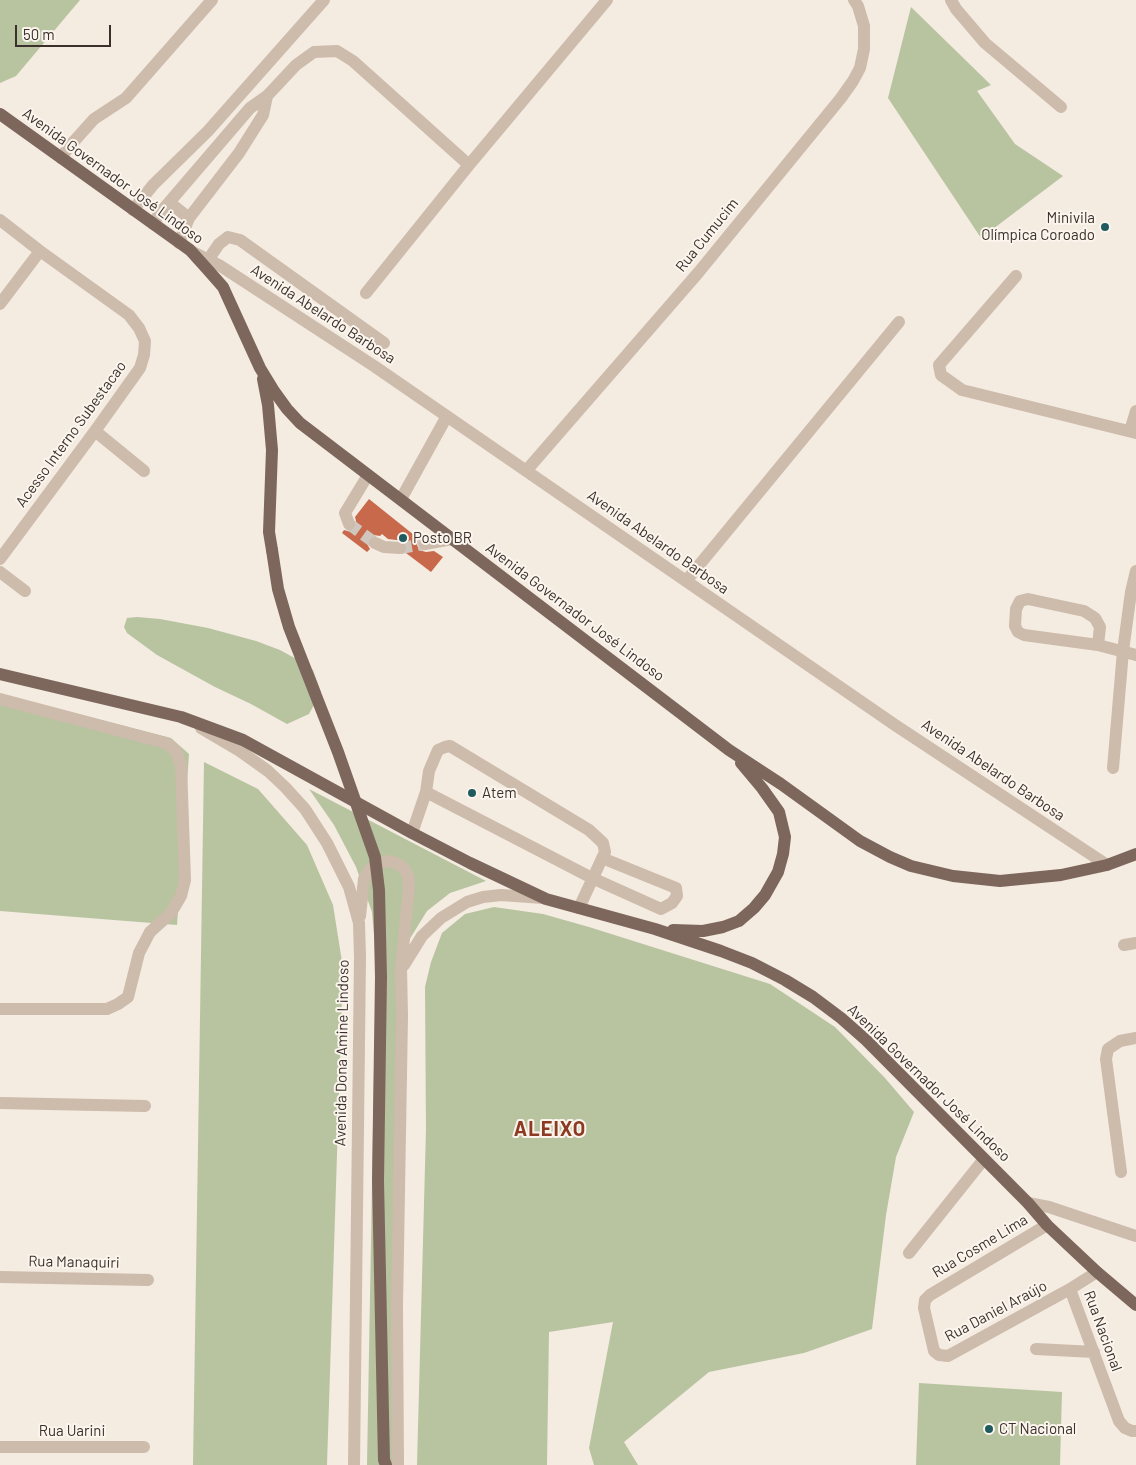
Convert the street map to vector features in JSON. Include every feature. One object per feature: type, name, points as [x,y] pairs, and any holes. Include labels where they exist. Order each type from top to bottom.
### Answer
[{"type":"main road","name":"Avenida Governador José Lindoso","points":[[0,114],[190,250],[222,288],[260,368],[287,409],[300,423],[728,750],[781,784],[860,841],[911,866],[953,876],[1000,881],[1061,875],[1107,865],[1136,854]]},
{"type":"main road","points":[[260,368],[268,405],[272,450],[270,532],[278,589],[289,627],[338,752],[375,858],[379,890],[381,977],[378,1181],[384,1460],[386,1465]]},
{"type":"main road","name":"Avenida Governador José Lindoso","points":[[0,674],[182,717],[244,740],[412,833],[546,899],[655,929],[721,950],[785,980],[813,997],[866,1040],[1047,1225],[1097,1272],[1136,1305]]},
{"type":"main road","points":[[655,929],[703,931],[739,921],[765,896],[778,872],[785,837],[779,812],[762,788],[728,750]]},
{"type":"street","points":[[61,158],[94,119],[126,98],[212,0]]},
{"type":"street","points":[[133,210],[153,185],[208,130],[324,0]]},
{"type":"street","points":[[366,293],[607,0]]},
{"type":"street","name":"Rua Cumucim","points":[[526,471],[698,273],[841,98],[860,68],[864,49],[864,26],[858,6],[854,0]]},
{"type":"street","points":[[952,0],[956,9],[985,43],[1061,107]]},
{"type":"street","points":[[153,224],[160,213],[250,108],[267,96],[296,66],[314,52],[337,51],[353,61],[469,166]]},
{"type":"street","points":[[179,243],[189,218],[239,153],[263,115],[267,96]]},
{"type":"street","points":[[170,203],[189,218]]},
{"type":"street","name":"Acesso Interno Subestacao","points":[[0,220],[128,315],[139,328],[145,341],[144,355],[140,368],[0,559]]},
{"type":"street","points":[[208,260],[219,244],[228,237],[240,240],[384,343]]},
{"type":"street","name":"Avenida Abelardo Barbosa","points":[[190,250],[219,265],[366,361],[895,725],[1107,865]]},
{"type":"street","points":[[0,304],[40,251]]},
{"type":"street","points":[[1016,276],[939,365],[941,375],[962,390],[1133,432],[1136,412]]},
{"type":"street","points":[[686,581],[899,322]]},
{"type":"street","points":[[400,499],[447,416]]},
{"type":"street","points":[[95,431],[144,471]]},
{"type":"street","points":[[349,524],[345,513],[368,475]]},
{"type":"street","points":[[425,544],[452,539]]},
{"type":"street","points":[[375,543],[384,548],[400,548]]},
{"type":"street","points":[[1113,768],[1123,651],[1131,592],[1136,571]]},
{"type":"street","points":[[0,572],[24,591]]},
{"type":"street","points":[[1098,645],[1100,627],[1095,618],[1084,611],[1028,599],[1020,601],[1016,608],[1015,626],[1018,632],[1024,635],[1098,645],[1136,655]]},
{"type":"street","points":[[0,699],[166,743],[176,751],[181,764],[185,880],[182,896],[171,913],[150,932],[139,952],[128,997],[118,1004],[107,1009],[0,1009]]},
{"type":"street","name":"Avenida Dona Amine Lindoso","points":[[182,717],[240,751],[268,771],[305,809],[327,843],[349,887],[359,923],[354,1465]]},
{"type":"street","points":[[412,833],[426,792],[429,771],[438,750],[450,746],[589,830],[603,843],[605,852],[579,908]]},
{"type":"street","points":[[426,792],[592,878],[661,910],[672,904],[677,896],[676,888],[602,858]]},
{"type":"street","points":[[359,923],[364,878],[369,870],[377,864],[388,861],[404,868],[408,876],[409,888],[401,969],[402,1036],[397,1307],[398,1465]]},
{"type":"street","points":[[401,969],[422,936],[441,918],[467,902],[501,895],[546,899]]},
{"type":"street","points":[[1121,1172],[1106,1059],[1108,1049],[1120,1041],[1136,1038]]},
{"type":"street","points":[[0,1103],[144,1106]]},
{"type":"street","points":[[909,1252],[984,1159]]},
{"type":"street","points":[[1028,1204],[1049,1207],[1136,1236]]},
{"type":"street","name":"Rua Cosme Lima","points":[[930,1295],[1047,1225]]},
{"type":"street","name":"Rua Daniel Araújo","points":[[930,1295],[925,1300],[924,1308],[934,1351],[940,1355],[948,1356],[1070,1289],[1097,1272]]},
{"type":"street","name":"Rua Manaquiri","points":[[0,1277],[148,1280]]},
{"type":"street","name":"Rua Nacional","points":[[1070,1289],[1118,1421],[1124,1428],[1136,1431]]},
{"type":"street","points":[[1036,1350],[1094,1352]]},
{"type":"street","name":"Rua Uarini","points":[[0,1447],[144,1447]]},
{"type":"green space","points":[[0,0],[80,0],[16,76],[0,83]]},
{"type":"green space","points":[[911,7],[991,85],[977,91],[1015,144],[1063,176],[981,238],[888,98]]},
{"type":"green space","points":[[127,618],[160,619],[208,628],[256,641],[280,650],[313,670],[321,692],[309,714],[287,724],[157,655],[127,633],[124,627]]},
{"type":"green space","points":[[0,694],[171,738],[189,754],[177,925],[0,911]]},
{"type":"green space","points":[[204,762],[258,789],[307,845],[333,905],[343,968],[327,1465],[193,1465]]},
{"type":"green space","points":[[309,789],[486,881],[450,893],[427,911],[406,945],[392,1465],[367,1465],[376,959],[372,912],[356,867],[334,825]]},
{"type":"green space","points":[[494,907],[543,914],[770,984],[835,1027],[885,1078],[914,1112],[896,1157],[886,1215],[872,1329],[804,1353],[709,1372],[624,1442],[638,1465],[594,1465],[589,1448],[613,1322],[549,1332],[547,1465],[417,1465],[426,1129],[425,987],[431,962],[442,933],[465,914]]},
{"type":"green space","name":"CT Nacional","points":[[919,1383],[1062,1392],[1060,1465],[916,1465]]},
{"type":"building","name":"Posto BR","points":[[369,499],[419,539],[417,545],[419,550],[426,552],[434,551],[443,557],[431,572],[406,553],[408,548],[404,541],[388,539],[382,534],[380,536],[374,535],[367,540],[370,549],[367,552],[342,533],[344,530],[351,532],[355,529],[357,525],[355,517]]},
{"type":"tunnel","points":[[349,524],[375,543]]},
{"type":"tunnel","points":[[400,548],[425,544]]},
{"type":"place","name":"Minivila Olímpica Coroado","points":[[1105,227]]},
{"type":"place","name":"Posto BR","points":[[403,538]]},
{"type":"place","name":"Atem","points":[[472,793]]},
{"type":"place","name":"CT Nacional","points":[[989,1429]]},
{"type":"district","name":"ALEIXO","points":[[550,1129]]}]
